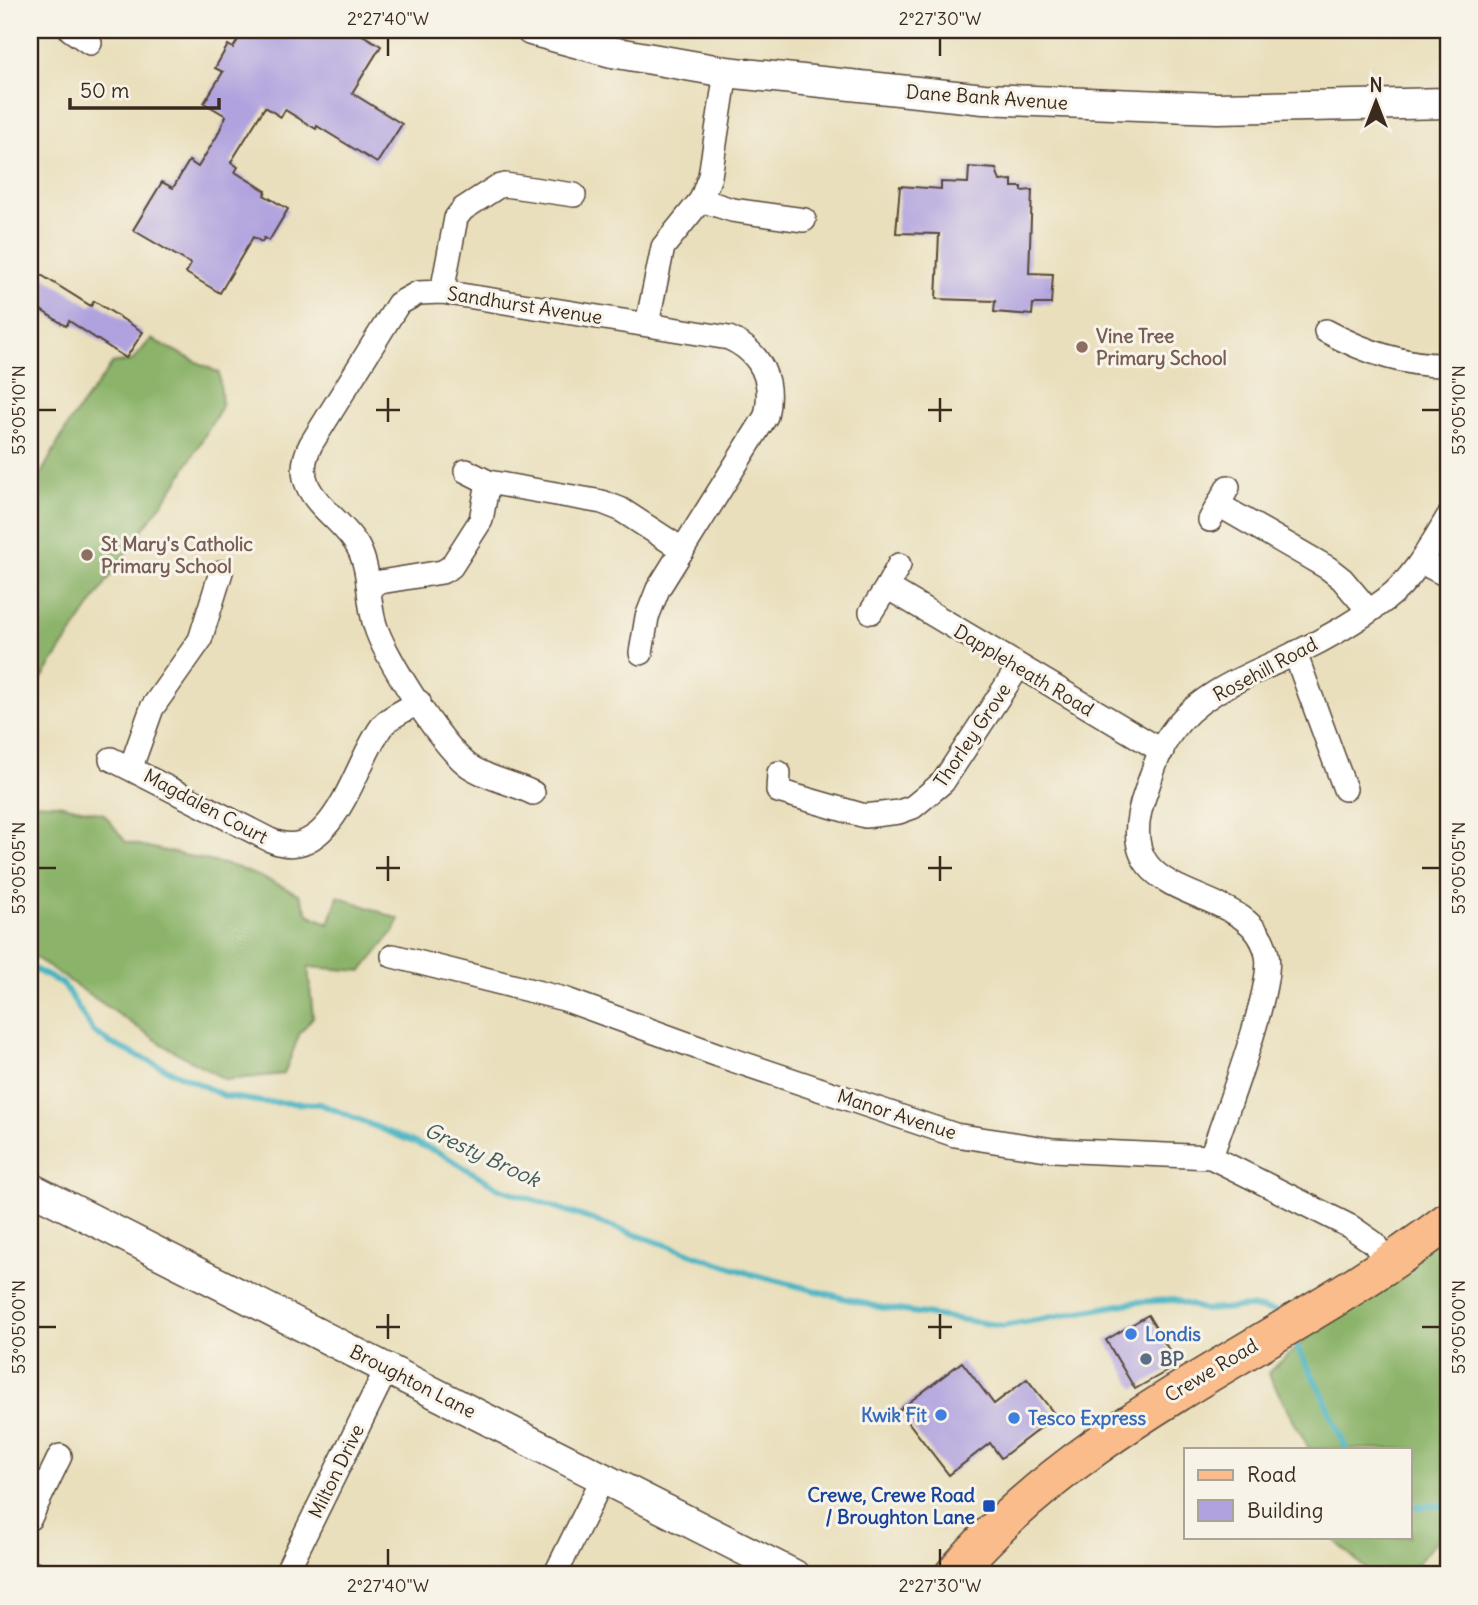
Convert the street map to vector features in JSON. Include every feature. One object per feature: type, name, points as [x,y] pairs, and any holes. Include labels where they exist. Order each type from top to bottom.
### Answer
[{"type":"main road","name":"Crewe Road","points":[[953,1575],[984,1540],[1073,1464],[1153,1406],[1388,1265],[1448,1222]]},
{"type":"street","name":"Dane Bank Avenue","points":[[531,30],[612,52],[726,72],[862,88],[1116,106],[1217,108],[1448,103]]},
{"type":"street","points":[[647,324],[663,247],[701,200],[710,176],[726,72]]},
{"type":"street","points":[[442,292],[452,233],[463,209],[497,187],[505,185],[574,195]]},
{"type":"street","points":[[701,200],[725,209],[804,220]]},
{"type":"street","name":"Sandhurst Avenue","points":[[533,793],[467,765],[453,751],[378,635],[363,559],[355,541],[319,505],[309,487],[304,470],[307,452],[398,304],[418,293],[442,292],[729,338],[742,344],[763,368],[770,392],[766,416],[652,601],[641,653]]},
{"type":"street","points":[[1326,330],[1346,342],[1399,360],[1448,365]]},
{"type":"street","points":[[466,471],[488,482],[602,502],[620,509],[683,550]]},
{"type":"street","points":[[368,584],[442,572],[451,567],[481,520],[488,482]]},
{"type":"street","points":[[1219,504],[1328,568],[1349,586],[1369,611]]},
{"type":"street","name":"Rosehill Road","points":[[1211,1157],[1265,986],[1269,965],[1264,944],[1244,919],[1164,881],[1148,865],[1138,835],[1139,812],[1161,751],[1172,732],[1212,695],[1295,653],[1369,611],[1401,587],[1421,562],[1448,517]]},
{"type":"street","points":[[1421,562],[1448,576]]},
{"type":"street","points":[[871,612],[899,565]]},
{"type":"street","name":"Magdalen Court","points":[[221,572],[200,640],[152,708],[121,763],[270,840],[288,845],[309,838],[329,825],[381,727],[419,702]]},
{"type":"street","name":"Dappleheath Road","points":[[887,587],[1161,751]]},
{"type":"street","points":[[1295,653],[1346,774]]},
{"type":"street","name":"Thorley Grove","points":[[776,790],[865,816],[899,812],[913,807],[943,782],[1019,666]]},
{"type":"street","name":"Manor Avenue","points":[[393,956],[564,999],[718,1055],[955,1135],[1053,1150],[1211,1157],[1351,1227],[1374,1243],[1388,1265]]},
{"type":"street","name":"Broughton Lane","points":[[30,1188],[794,1575]]},
{"type":"street","name":"Milton Drive","points":[[285,1575],[387,1368]]},
{"type":"street","points":[[30,1518],[60,1457]]},
{"type":"street","points":[[555,1575],[603,1478]]},
{"type":"street","points":[[30,1572],[36,1575]]},
{"type":"green space","points":[[151,339],[219,373],[222,406],[178,481],[127,551],[30,696],[30,494],[69,423],[113,363],[132,361]]},
{"type":"green space","points":[[30,803],[58,804],[104,814],[126,842],[236,867],[299,894],[308,914],[329,924],[338,896],[399,919],[394,931],[362,971],[308,967],[313,1017],[300,1033],[284,1074],[226,1080],[165,1046],[30,954]]},
{"type":"green space","points":[[1448,1217],[1448,1539],[1441,1535],[1408,1575],[1372,1575],[1332,1538],[1412,1538],[1412,1448],[1308,1448],[1268,1373],[1388,1265]]},
{"type":"building","points":[[244,30],[354,30],[381,46],[352,93],[402,124],[377,163],[317,126],[316,129],[285,110],[281,117],[265,107],[231,162],[238,167],[235,172],[266,191],[264,195],[288,209],[269,241],[264,238],[262,242],[253,237],[220,293],[186,273],[191,264],[133,230],[162,182],[173,188],[189,161],[198,167],[217,136],[226,116],[204,103],[223,72],[215,68],[228,45],[233,48]]},
{"type":"building","points":[[969,167],[996,169],[1000,181],[1012,180],[1012,187],[1022,187],[1022,191],[1032,190],[1029,273],[1053,274],[1051,304],[1033,304],[1032,315],[994,312],[995,301],[936,299],[939,234],[896,233],[900,186],[941,189],[941,182],[968,183]]},
{"type":"building","points":[[30,268],[91,306],[94,301],[143,332],[126,358],[69,321],[66,326],[30,303]]},
{"type":"building","name":"BP","points":[[1148,1315],[1178,1365],[1135,1389],[1106,1340]]},
{"type":"building","name":"Kwik Fit","points":[[962,1362],[994,1404],[1027,1379],[1056,1416],[1001,1458],[990,1443],[949,1475],[899,1410]]},
{"type":"waterway","name":"Gresty Brook","points":[[30,967],[63,984],[93,1031],[110,1043],[225,1096],[263,1102],[320,1104],[440,1153],[499,1188],[751,1274],[878,1307],[1003,1326],[1136,1302],[1174,1300],[1205,1310],[1250,1307],[1278,1312],[1280,1316]]},
{"type":"waterway","points":[[1292,1338],[1322,1393],[1346,1448]]},
{"type":"waterway","points":[[1412,1507],[1448,1505]]},
{"type":"place","name":"Vine Tree Primary School","points":[[1082,347]]},
{"type":"place","name":"St Mary's Catholic Primary School","points":[[87,555]]},
{"type":"place","name":"Londis","points":[[1131,1334]]},
{"type":"place","name":"BP","points":[[1146,1359]]},
{"type":"place","name":"Kwik Fit","points":[[941,1415]]},
{"type":"place","name":"Tesco Express","points":[[1014,1418]]},
{"type":"place","name":"Crewe, Crewe Road / Broughton Lane","points":[[989,1506]]}]
